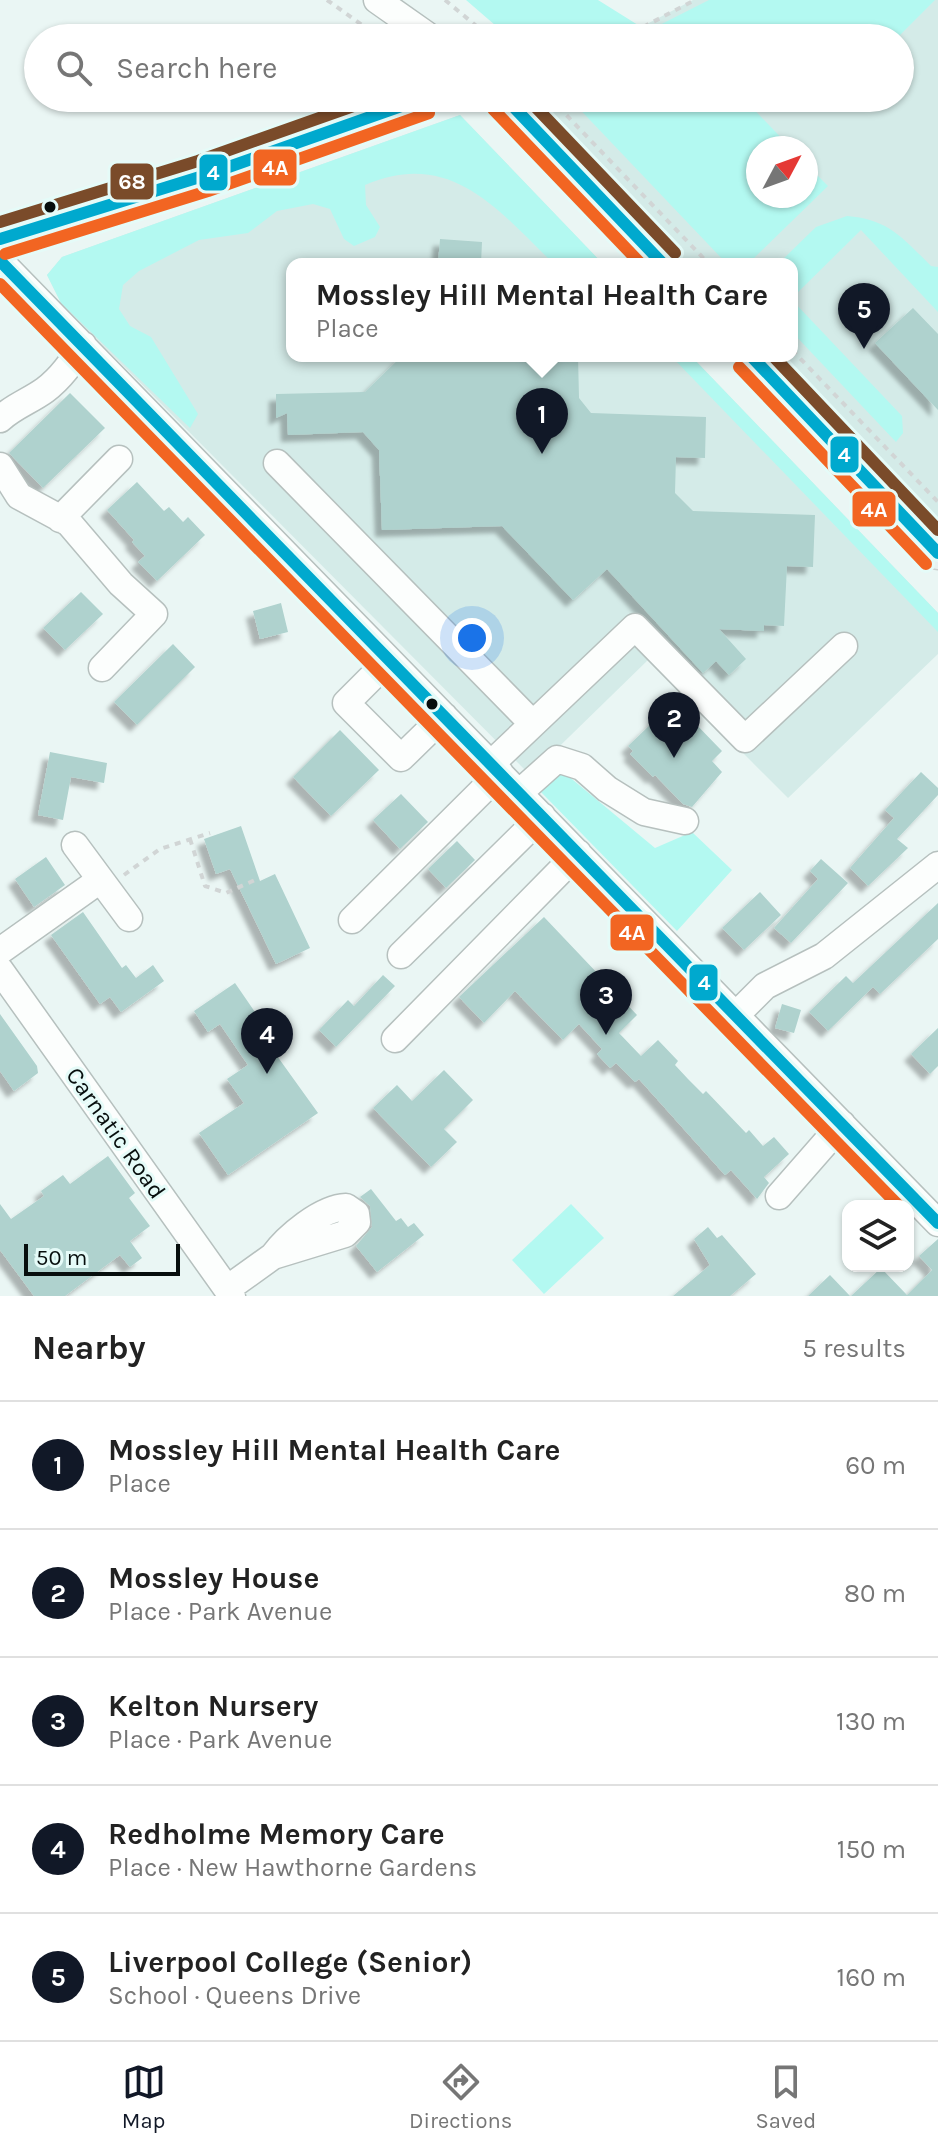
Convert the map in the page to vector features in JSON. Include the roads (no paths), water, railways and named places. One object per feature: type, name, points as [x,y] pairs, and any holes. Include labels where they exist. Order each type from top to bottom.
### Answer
[{"type":"main road","points":[[0,239],[203,176],[384,112]]},
{"type":"main road","points":[[518,112],[657,258]]},
{"type":"main road","points":[[757,362],[938,553]]},
{"type":"street","points":[[377,0],[411,24]]},
{"type":"street","points":[[0,261],[938,1223]]},
{"type":"street","points":[[0,419],[13,406],[43,392],[64,374],[83,345]]},
{"type":"street","points":[[60,519],[119,459]]},
{"type":"street","points":[[277,463],[533,724]]},
{"type":"street","points":[[0,466],[19,496],[69,523],[121,584],[154,614],[102,668]]},
{"type":"street","points":[[352,920],[496,769],[533,724],[635,627],[745,739],[844,646]]},
{"type":"street","points":[[389,660],[346,703],[401,758],[444,716]]},
{"type":"street","points":[[519,793],[557,759],[582,767],[607,789],[644,812],[685,821]]},
{"type":"street","points":[[401,955],[542,816]]},
{"type":"street","points":[[75,845],[129,918]]},
{"type":"street","points":[[395,1039],[578,853]]},
{"type":"street","points":[[736,1015],[765,986],[824,956],[938,865]]},
{"type":"street","points":[[0,951],[103,884]]},
{"type":"street","name":"Carnatic Road","points":[[0,970],[230,1293]]},
{"type":"street","points":[[779,1196],[842,1124]]},
{"type":"street","points":[[230,1293],[273,1256]]},
{"type":"place","name":"Liverpool College (Senior)","points":[[864,349]]},
{"type":"place","name":"Mossley Hill Mental Health Care","points":[[542,454]]},
{"type":"place","name":"Mossley House","points":[[674,758]]},
{"type":"place","name":"Kelton Nursery","points":[[606,1035]]},
{"type":"place","name":"Redholme Memory Care","points":[[267,1074]]}]
